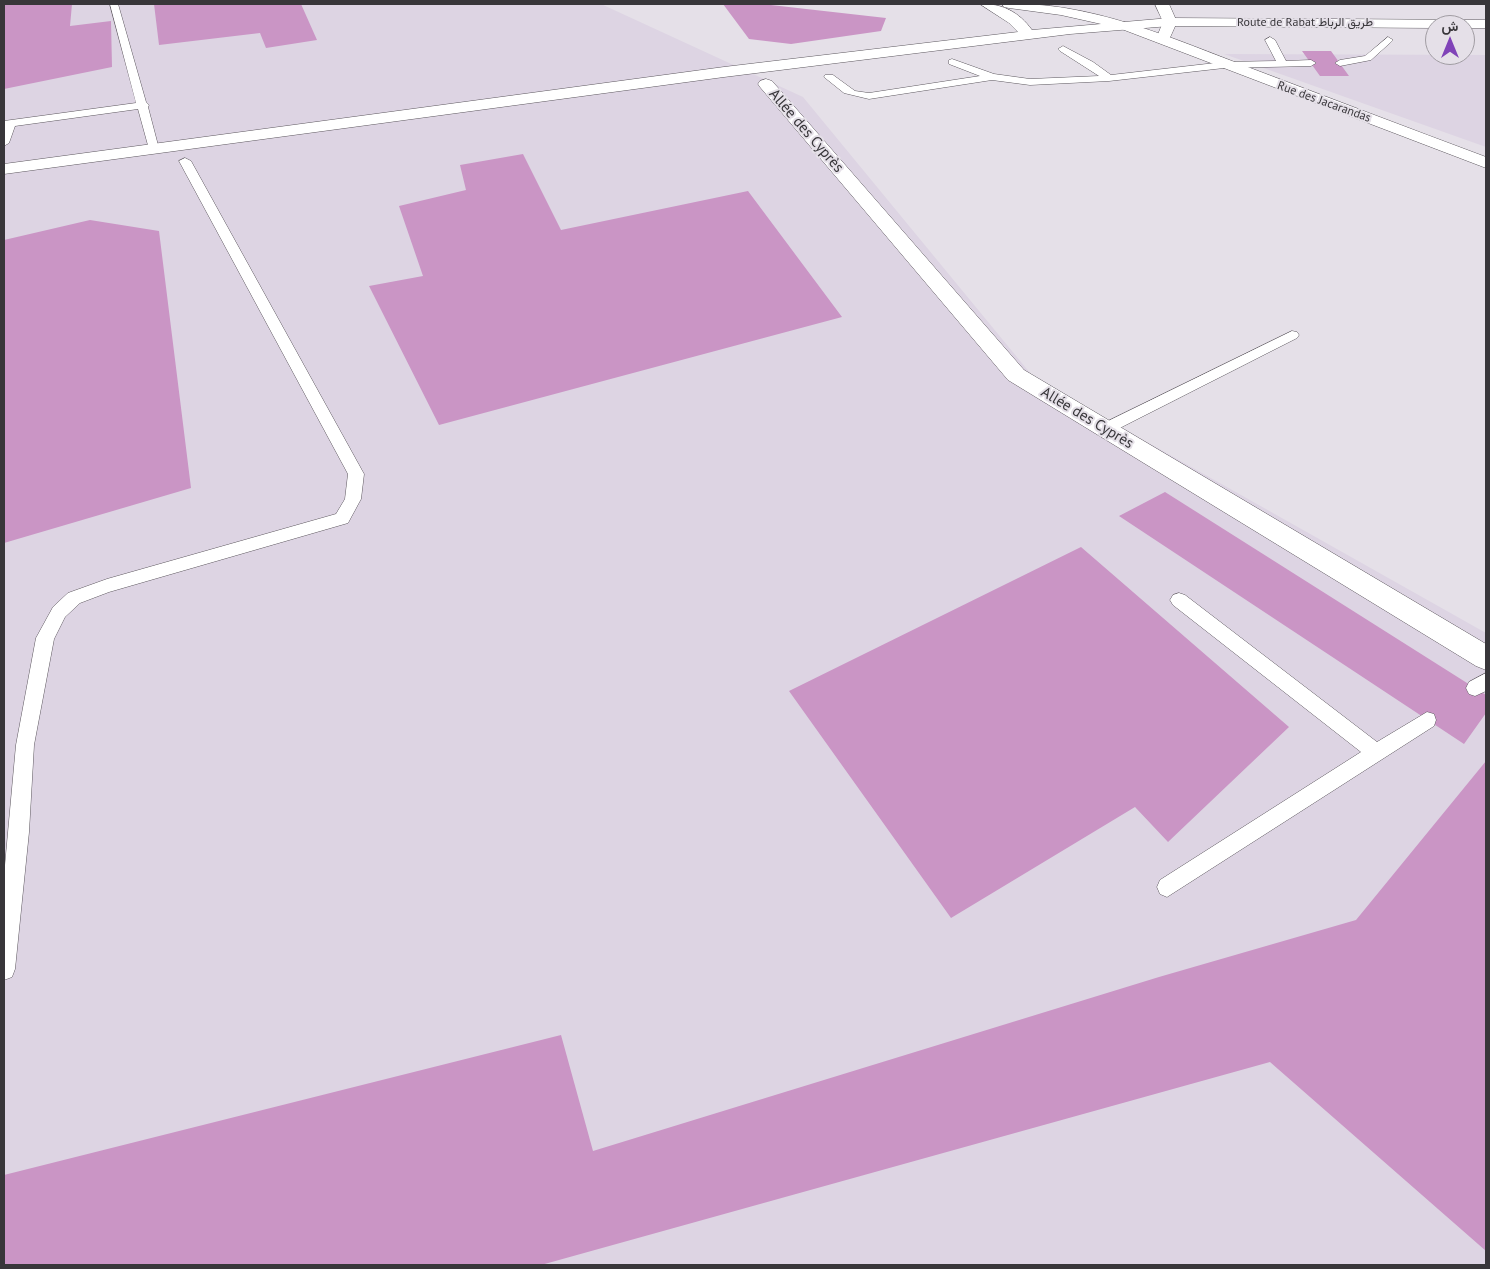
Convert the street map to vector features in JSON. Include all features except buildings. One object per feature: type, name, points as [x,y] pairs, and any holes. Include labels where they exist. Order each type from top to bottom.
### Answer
[{"type":"main road","points":[[987,4],[1014,19],[1027,34]]},
{"type":"main road","points":[[1009,4],[1061,11],[1123,26],[1163,39]]},
{"type":"main road","points":[[1162,4],[1170,22],[1163,39]]},
{"type":"main road","name":"Route de Rabat طريق الرباط","points":[[4,169],[724,72],[1027,34],[1170,22],[1486,24]]},
{"type":"main road","points":[[1127,42],[1163,39],[1202,40]]},
{"type":"main road","name":"Rue des Jacarandas","points":[[1163,39],[1224,65],[1486,163]]},
{"type":"main road","name":"Route de Rabat طريق الرباط","points":[[1250,40],[1290,40]]},
{"type":"main road","name":"Route de Rabat طريق الرباط","points":[[1368,40],[1407,41]]},
{"type":"main road","points":[[1045,51],[1091,45]]},
{"type":"main road","points":[[933,64],[989,58]]},
{"type":"main road","points":[[811,79],[848,75]]},
{"type":"main road","name":"Allée des Cyprès","points":[[766,85],[1016,375],[1486,658]]},
{"type":"main road","points":[[166,164],[203,159]]},
{"type":"main road","points":[[4,185],[61,177]]},
{"type":"lane","points":[[114,4],[144,105],[154,148]]},
{"type":"lane","points":[[1270,40],[1283,64]]},
{"type":"lane","points":[[1340,63],[1368,58],[1388,40]]},
{"type":"lane","points":[[1063,49],[1090,64],[1109,78]]},
{"type":"lane","points":[[952,62],[992,77],[1030,82],[1109,78],[1224,65],[1311,63]]},
{"type":"lane","points":[[829,77],[842,89],[856,95],[869,96],[992,77]]},
{"type":"lane","points":[[4,143],[7,124],[144,105]]},
{"type":"lane","points":[[4,969],[19,832],[25,745],[45,638],[59,612],[74,598],[107,586],[342,519],[353,499],[356,474],[185,161]]},
{"type":"lane","points":[[1106,429],[1292,336]]},
{"type":"lane","points":[[1178,600],[1376,752]]},
{"type":"lane","points":[[1167,887],[1427,720]]},
{"type":"shaded area","points":[[4,4],[601,4],[803,97],[1035,379],[1486,633],[1486,1265],[4,1265]]},
{"type":"shaded area","points":[[1224,54],[1425,55],[1425,65],[1475,65],[1475,55],[1486,55],[1486,147]]}]
